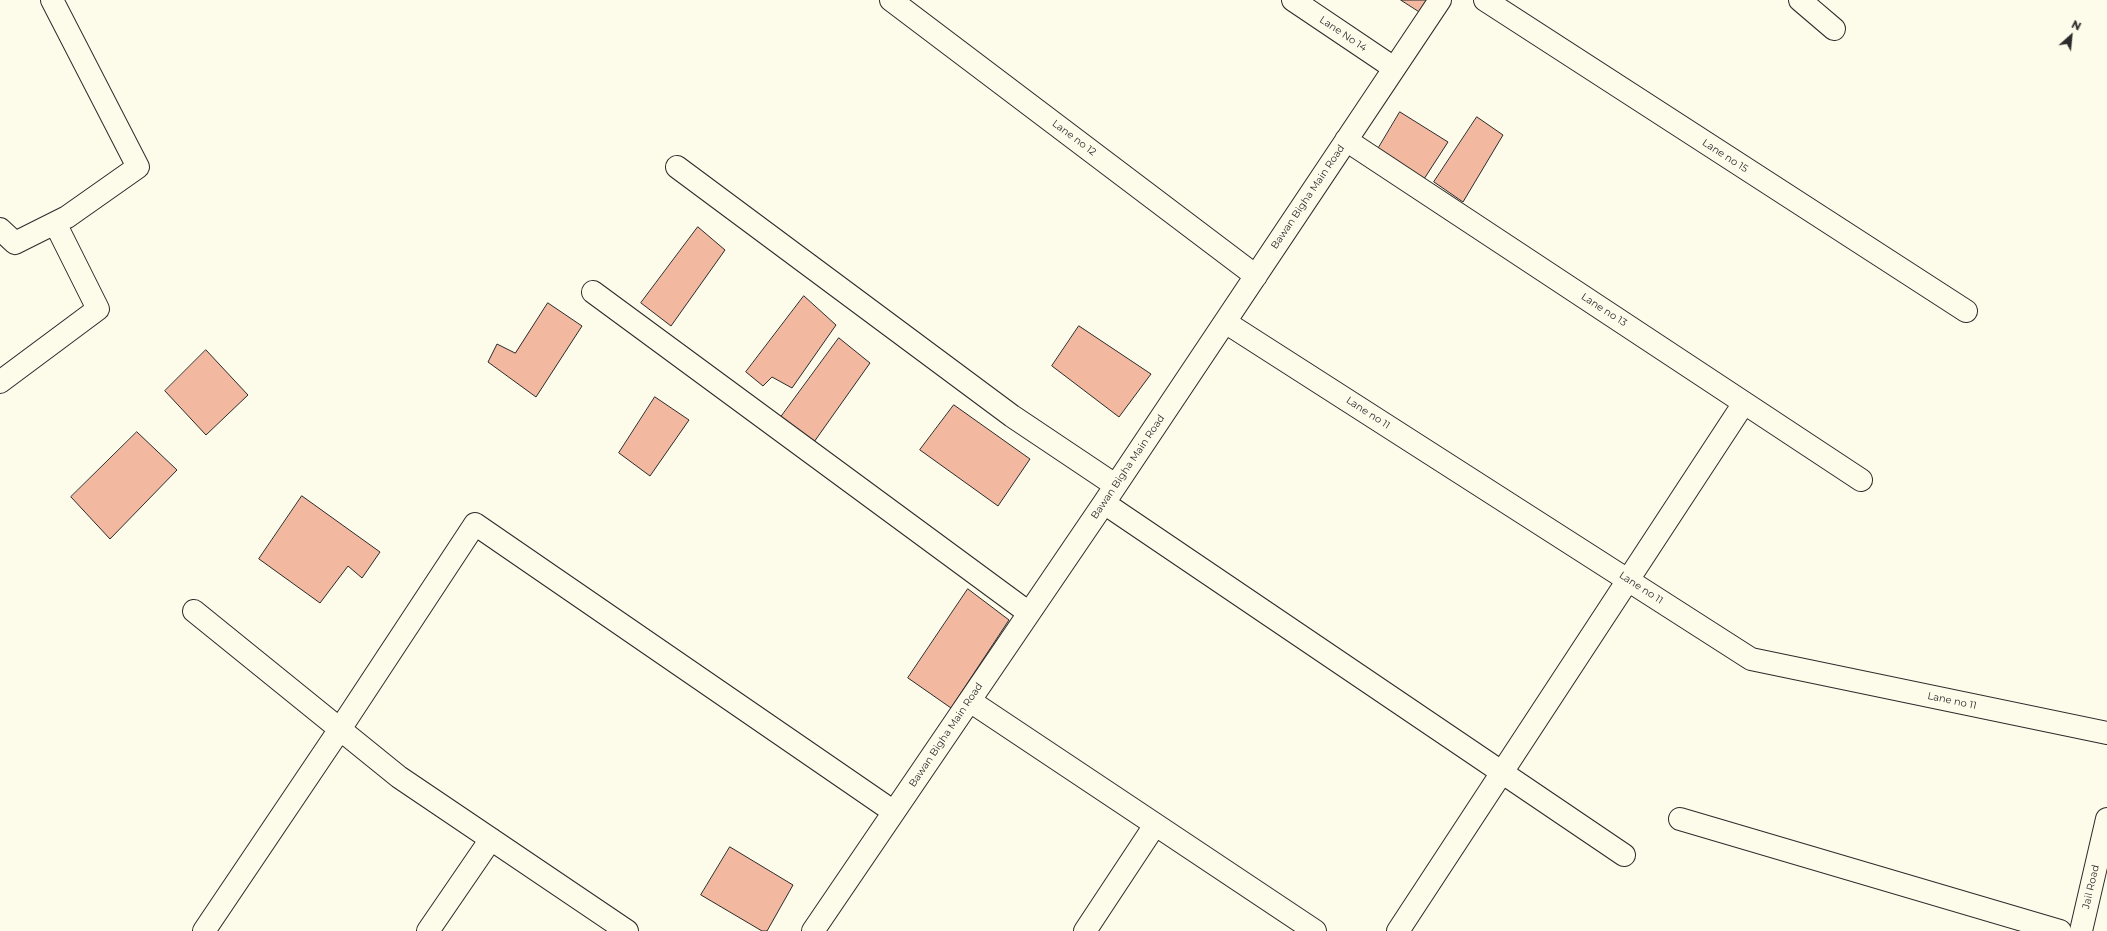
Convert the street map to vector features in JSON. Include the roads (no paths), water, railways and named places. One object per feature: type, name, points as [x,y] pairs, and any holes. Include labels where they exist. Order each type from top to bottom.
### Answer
[{"type":"street","points":[[0,229],[15,243],[55,223],[138,167],[52,0]]},
{"type":"street","name":"Lane no 12","points":[[892,0],[1256,276]]},
{"type":"street","name":"Lane No 14","points":[[1293,0],[1394,68]]},
{"type":"street","name":"Bawan Bigha Main Road","points":[[813,931],[1104,503],[1440,0]]},
{"type":"street","name":"Lane no 15","points":[[1485,0],[1966,311]]},
{"type":"street","points":[[1800,0],[1834,29]]},
{"type":"street","name":"Lane no 13","points":[[1346,140],[1862,480]]},
{"type":"street","points":[[677,167],[1012,416],[1115,485]]},
{"type":"street","points":[[0,382],[98,309],[55,223]]},
{"type":"street","points":[[593,292],[1029,613]]},
{"type":"street","name":"Lane no 11","points":[[1225,322],[1751,659],[2107,733]]},
{"type":"street","points":[[1398,931],[1744,403]]},
{"type":"street","points":[[1104,503],[1624,855]]},
{"type":"street","points":[[204,931],[340,729],[475,524],[894,812]]},
{"type":"street","points":[[194,611],[400,777],[627,931]]},
{"type":"street","points":[[970,701],[1315,931]]},
{"type":"street","points":[[1680,819],[2060,931]]},
{"type":"street","name":"Jail Road","points":[[2081,931],[2107,819]]},
{"type":"street","points":[[1085,931],[1155,825]]},
{"type":"street","points":[[428,931],[491,839]]}]
